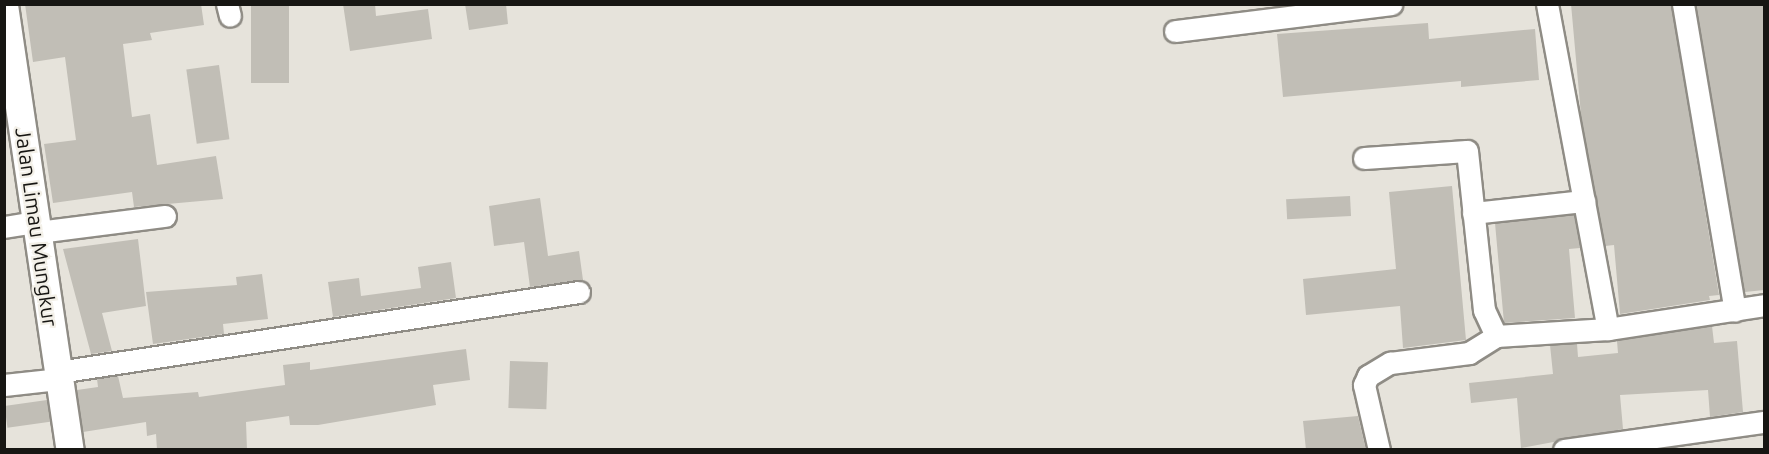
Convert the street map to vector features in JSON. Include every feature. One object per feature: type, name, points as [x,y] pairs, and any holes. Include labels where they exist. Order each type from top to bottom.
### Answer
[{"type":"street","points":[[1175,31],[1306,8],[1391,4]]},
{"type":"street","points":[[1547,4],[1608,329]]},
{"type":"street","points":[[1683,4],[1735,311]]},
{"type":"street","name":"Jalan Limau Mungkur","points":[[4,5],[10,65],[70,450]]},
{"type":"street","points":[[1364,158],[1467,151],[1486,320],[1496,336]]},
{"type":"street","points":[[1473,213],[1584,201]]},
{"type":"street","points":[[4,227],[37,227],[165,216]]},
{"type":"street","points":[[4,386],[58,375],[579,292]]},
{"type":"street","points":[[1379,450],[1364,385],[1368,376],[1390,363],[1469,353],[1496,336],[1608,329],[1764,306]]},
{"type":"street","points":[[1564,450],[1764,422]]},
{"type":"building","points":[[25,4],[201,4],[204,25],[150,33],[152,40],[123,44],[132,117],[150,114],[157,165],[216,156],[223,199],[134,207],[132,192],[53,203],[44,144],[76,140],[65,57],[33,62]]},
{"type":"building","points":[[251,4],[289,4],[289,83],[251,83]]},
{"type":"building","points":[[343,4],[375,4],[376,16],[428,9],[432,39],[350,51]]},
{"type":"building","points":[[465,4],[506,4],[508,24],[469,30]]},
{"type":"building","points":[[1571,4],[1671,4],[1719,295],[1709,296],[1710,300],[1620,314],[1614,245],[1605,246],[1581,115]]},
{"type":"building","points":[[1696,4],[1764,4],[1764,290],[1745,292]]},
{"type":"building","points":[[1428,23],[1429,39],[1535,29],[1539,80],[1461,87],[1461,81],[1283,97],[1277,34]]},
{"type":"building","points":[[219,65],[229,139],[197,144],[186,70]]},
{"type":"building","points":[[1452,186],[1466,340],[1403,348],[1400,306],[1306,315],[1303,279],[1396,269],[1389,192]]},
{"type":"building","points":[[1350,196],[1351,216],[1287,219],[1286,199]]},
{"type":"building","points":[[540,198],[548,256],[579,251],[583,280],[530,287],[524,242],[494,246],[489,206]]},
{"type":"building","points":[[1574,215],[1580,248],[1569,249],[1575,318],[1504,323],[1495,223]]},
{"type":"building","points":[[138,239],[146,306],[102,313],[112,351],[91,354],[63,249]]},
{"type":"building","points":[[451,262],[456,298],[333,317],[328,282],[359,278],[361,296],[421,288],[418,267]]},
{"type":"building","points":[[262,274],[268,319],[223,324],[224,334],[153,344],[146,292],[237,285],[236,277]]},
{"type":"building","points":[[1712,326],[1714,343],[1737,341],[1743,412],[1710,417],[1708,390],[1620,395],[1623,429],[1521,448],[1517,398],[1471,403],[1469,383],[1553,374],[1550,345],[1577,344],[1578,357],[1618,353],[1617,341]]},
{"type":"building","points":[[466,349],[470,380],[433,385],[436,405],[318,425],[290,425],[289,416],[246,422],[247,450],[157,450],[156,434],[147,436],[146,422],[83,432],[77,390],[98,387],[97,379],[118,376],[123,398],[198,392],[199,397],[285,385],[283,365],[310,362],[310,370]]},
{"type":"building","points":[[510,361],[548,362],[546,409],[508,408]]},
{"type":"building","points":[[47,400],[50,422],[7,428],[4,406]]},
{"type":"building","points":[[1358,416],[1366,450],[1306,450],[1303,421]]}]
